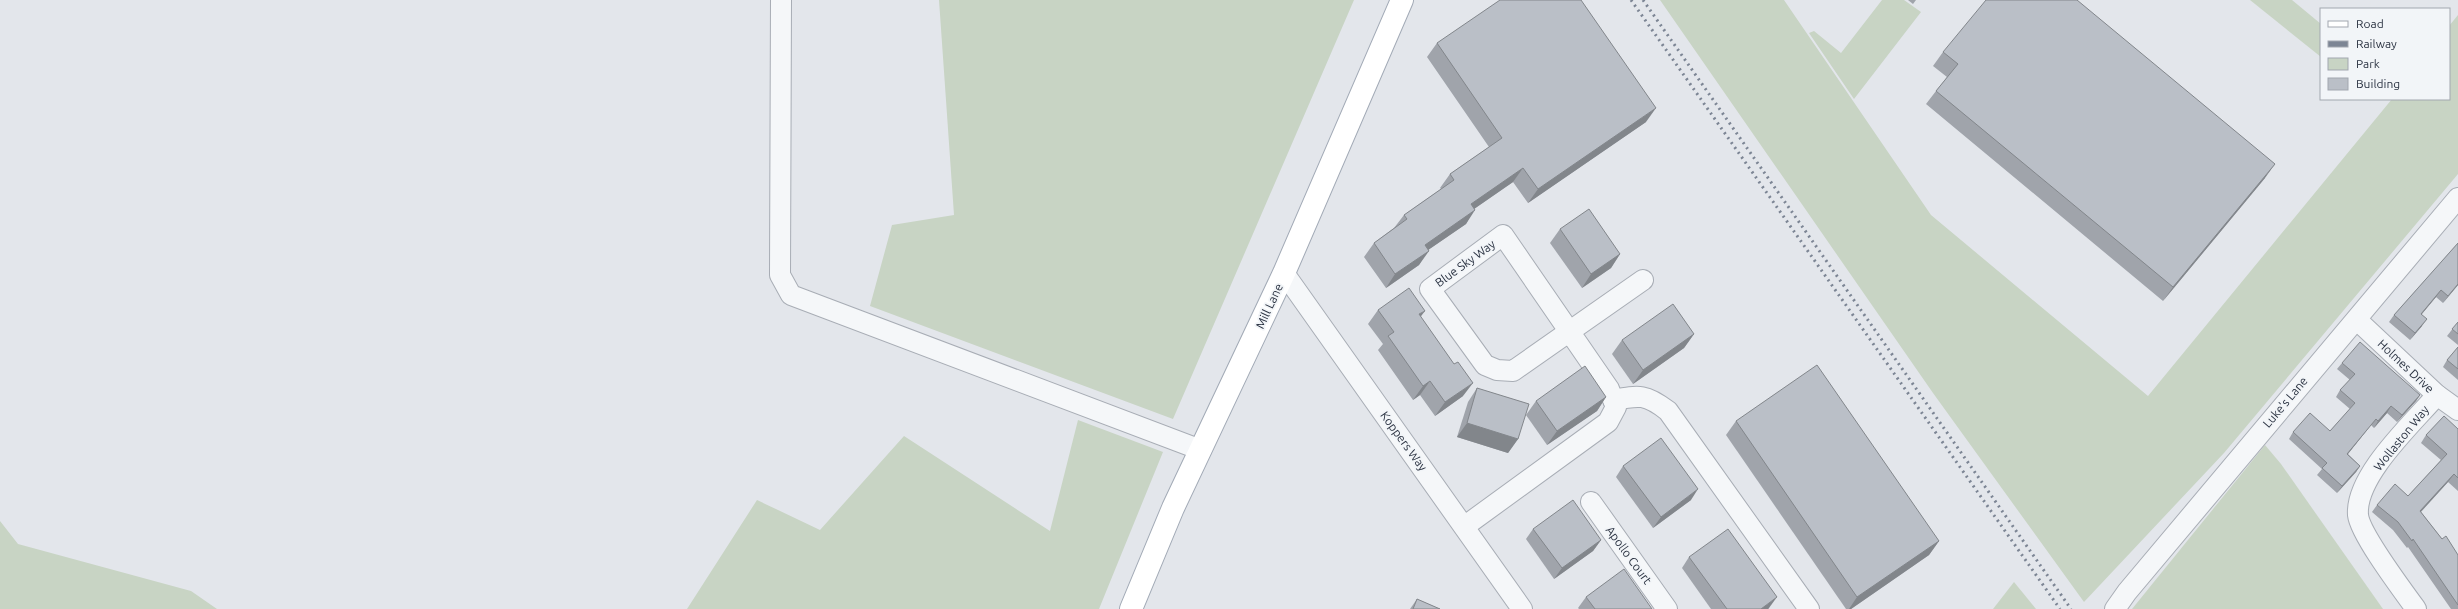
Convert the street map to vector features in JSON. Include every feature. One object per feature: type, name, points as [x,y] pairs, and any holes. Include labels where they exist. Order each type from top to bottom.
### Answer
[{"type":"main road","name":"Mill Lane","points":[[1131,609],[1173,508],[1284,273],[1402,0]]},
{"type":"street","points":[[781,0],[780,275],[791,295],[1201,450]]},
{"type":"street","name":"Luke's Lane","points":[[2115,609],[2127,592],[2458,198]]},
{"type":"street","name":"Blue Sky Way","points":[[1569,331],[1513,370],[1497,370],[1485,365],[1430,288],[1503,235],[1609,389],[1613,400]]},
{"type":"street","name":"Koppers Way","points":[[1284,273],[1465,526],[1522,609]]},
{"type":"street","points":[[1569,331],[1643,280]]},
{"type":"street","name":"Holmes Drive","points":[[2357,320],[2437,394],[2458,410]]},
{"type":"street","name":"Wollaston Way","points":[[2416,609],[2372,546],[2358,516],[2360,495],[2377,465],[2437,394]]},
{"type":"street","points":[[1465,526],[1608,422],[1616,407],[1613,400],[1633,396],[1651,398],[1668,411],[1809,609]]},
{"type":"street","name":"Apollo Court","points":[[1591,502],[1667,609]]},
{"type":"green space","points":[[939,0],[1354,0],[1173,419],[870,306],[892,225],[954,215]]},
{"type":"green space","points":[[1660,0],[1784,0],[1931,215],[2148,396],[2391,100],[2450,100],[2450,25],[2458,15],[2458,174],[2224,453],[2084,602],[1933,393]]},
{"type":"green space","points":[[1882,0],[1904,0],[1921,12],[1854,99],[1809,33],[1814,31],[1841,53]]},
{"type":"green space","points":[[2250,0],[2292,0],[2320,23],[2320,56]]},
{"type":"green space","points":[[1078,420],[1163,452],[1099,609],[687,609],[757,500],[820,530],[904,436],[1050,531]]},
{"type":"green space","points":[[2265,445],[2281,464],[2383,609],[2132,609]]},
{"type":"green space","points":[[0,521],[18,544],[191,591],[217,609],[0,609]]},
{"type":"green space","points":[[2014,582],[2036,609],[1993,609]]},
{"type":"building","points":[[1500,0],[1581,0],[1656,108],[1538,189],[1523,168],[1471,204],[1475,210],[1425,245],[1429,251],[1395,274],[1374,243],[1407,219],[1404,215],[1454,180],[1450,174],[1502,138],[1437,43]]},
{"type":"building","points":[[1986,0],[2077,0],[2275,164],[2173,287],[1936,91],[1958,64],[1943,52]]},
{"type":"building","points":[[1589,209],[1620,254],[1591,274],[1560,229]]},
{"type":"building","points":[[2458,243],[2458,284],[2448,296],[2441,290],[2421,314],[2427,319],[2415,333],[2394,315]]},
{"type":"building","points":[[1409,288],[1425,311],[1419,314],[1454,364],[1458,362],[1473,383],[1445,402],[1430,381],[1423,386],[1388,336],[1394,332],[1378,310]]},
{"type":"building","points":[[1673,304],[1694,334],[1643,370],[1622,340]]},
{"type":"building","points":[[2458,322],[2458,334],[2452,329]]},
{"type":"building","points":[[2360,342],[2420,395],[2402,415],[2391,406],[2378,421],[2376,419],[2347,454],[2360,466],[2342,486],[2322,468],[2327,463],[2293,432],[2310,413],[2330,431],[2355,403],[2340,390],[2355,374],[2342,363]]},
{"type":"building","points":[[2458,347],[2458,369],[2447,360]]},
{"type":"building","points":[[1817,365],[1939,541],[1857,597],[1736,421]]},
{"type":"building","points":[[1585,366],[1606,397],[1557,431],[1536,401]]},
{"type":"building","points":[[1477,388],[1529,404],[1518,439],[1467,423]]},
{"type":"building","points":[[2444,416],[2458,429],[2458,478],[2454,474],[2420,511],[2442,539],[2446,536],[2458,555],[2458,605],[2413,539],[2412,541],[2398,522],[2377,505],[2395,484],[2408,496],[2447,454],[2426,435]]},
{"type":"building","points":[[1661,438],[1698,489],[1661,517],[1623,466]]},
{"type":"building","points":[[1573,500],[1601,540],[1562,568],[1533,529]]},
{"type":"building","points":[[1728,529],[1777,597],[1761,609],[1727,609],[1689,557]]},
{"type":"building","points":[[1624,569],[1652,609],[1595,609],[1586,597]]},
{"type":"building","points":[[1417,599],[1440,609],[1413,609]]},
{"type":"railway","points":[[1631,0],[2060,609]]},
{"type":"railway","points":[[1643,0],[2071,609]]}]
